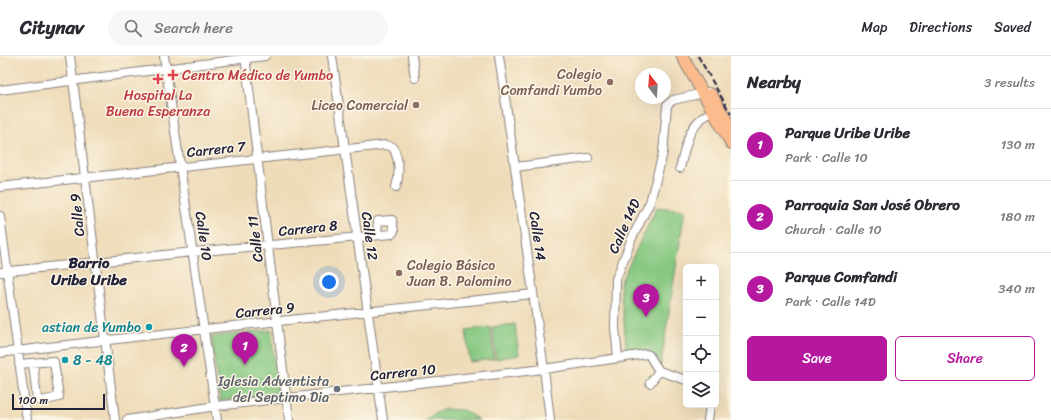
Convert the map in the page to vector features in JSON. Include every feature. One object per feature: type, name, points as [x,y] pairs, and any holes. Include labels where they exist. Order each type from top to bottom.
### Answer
[{"type":"main road","points":[[682,56],[716,110],[731,143]]},
{"type":"main road","points":[[690,56],[706,93]]},
{"type":"main road","points":[[716,110],[731,128]]},
{"type":"street","name":"Calle 9","points":[[70,56],[72,81],[86,177],[94,262],[115,420]]},
{"type":"street","name":"Calle 10","points":[[164,56],[182,166],[217,420]]},
{"type":"street","points":[[0,90],[166,69],[245,57],[264,56]]},
{"type":"street","name":"Calle 12","points":[[332,56],[356,236],[383,420]]},
{"type":"street","points":[[412,56],[415,78]]},
{"type":"street","name":"Calle 14","points":[[499,56],[534,294],[550,420]]},
{"type":"street","name":"Calle 11","points":[[245,57],[269,244],[289,420]]},
{"type":"street","name":"Calle 14D","points":[[618,357],[616,328],[616,279],[632,238],[650,202],[663,153],[668,105],[673,100],[706,93]]},
{"type":"street","points":[[680,168],[690,130],[716,110]]},
{"type":"street","name":"Carrera 7","points":[[0,186],[385,144],[393,147],[396,152],[399,174],[396,187]]},
{"type":"street","points":[[515,167],[588,158]]},
{"type":"street","points":[[0,216],[4,271],[27,420]]},
{"type":"street","name":"Carrera 8","points":[[4,271],[269,244],[378,235]]},
{"type":"street","name":"Carrera 9","points":[[0,353],[104,339],[204,330],[534,294]]},
{"type":"street","name":"Carrera 10","points":[[127,420],[216,406],[544,369],[618,357],[648,354],[659,371]]},
{"type":"street","points":[[19,364],[33,363],[54,362],[59,397],[42,401],[37,398],[33,363]]},
{"type":"street","points":[[650,383],[659,371],[683,379]]},
{"type":"street","points":[[708,420],[710,408]]},
{"type":"green space","points":[[657,207],[685,210],[660,369],[651,352],[627,354],[620,283]]},
{"type":"green space","points":[[515,324],[519,355],[496,359],[492,327]]},
{"type":"green space","points":[[490,327],[494,359],[470,362],[466,330]]},
{"type":"green space","points":[[271,330],[278,394],[220,401],[211,337]]},
{"type":"green space","points":[[445,409],[463,410],[479,420],[426,420]]},
{"type":"railway","points":[[698,56],[731,114]]},
{"type":"place","name":"Centro Médico de Yumbo","points":[[173,75]]},
{"type":"place","name":"Hospital La Buena Esperanza","points":[[158,79]]},
{"type":"place","name":"Colegio Comfandi Yumbo","points":[[610,82]]},
{"type":"place","name":"Liceo Comercial","points":[[416,105]]},
{"type":"place","name":"Colegio Básico Juan B. Palomino","points":[[399,273]]},
{"type":"place","name":"Parque Comfandi","points":[[646,317]]},
{"type":"place","name":"astian de Yumbo","points":[[149,327]]},
{"type":"place","name":"8 - 48","points":[[65,360]]},
{"type":"place","name":"Parque Uribe Uribe","points":[[245,365]]},
{"type":"place","name":"Parroquia San José Obrero","points":[[184,367]]},
{"type":"place","name":"Iglesia Adventista del Septimo Dia","points":[[337,389]]},
{"type":"district","name":"Barrio Uribe Uribe","points":[[89,272]]}]
